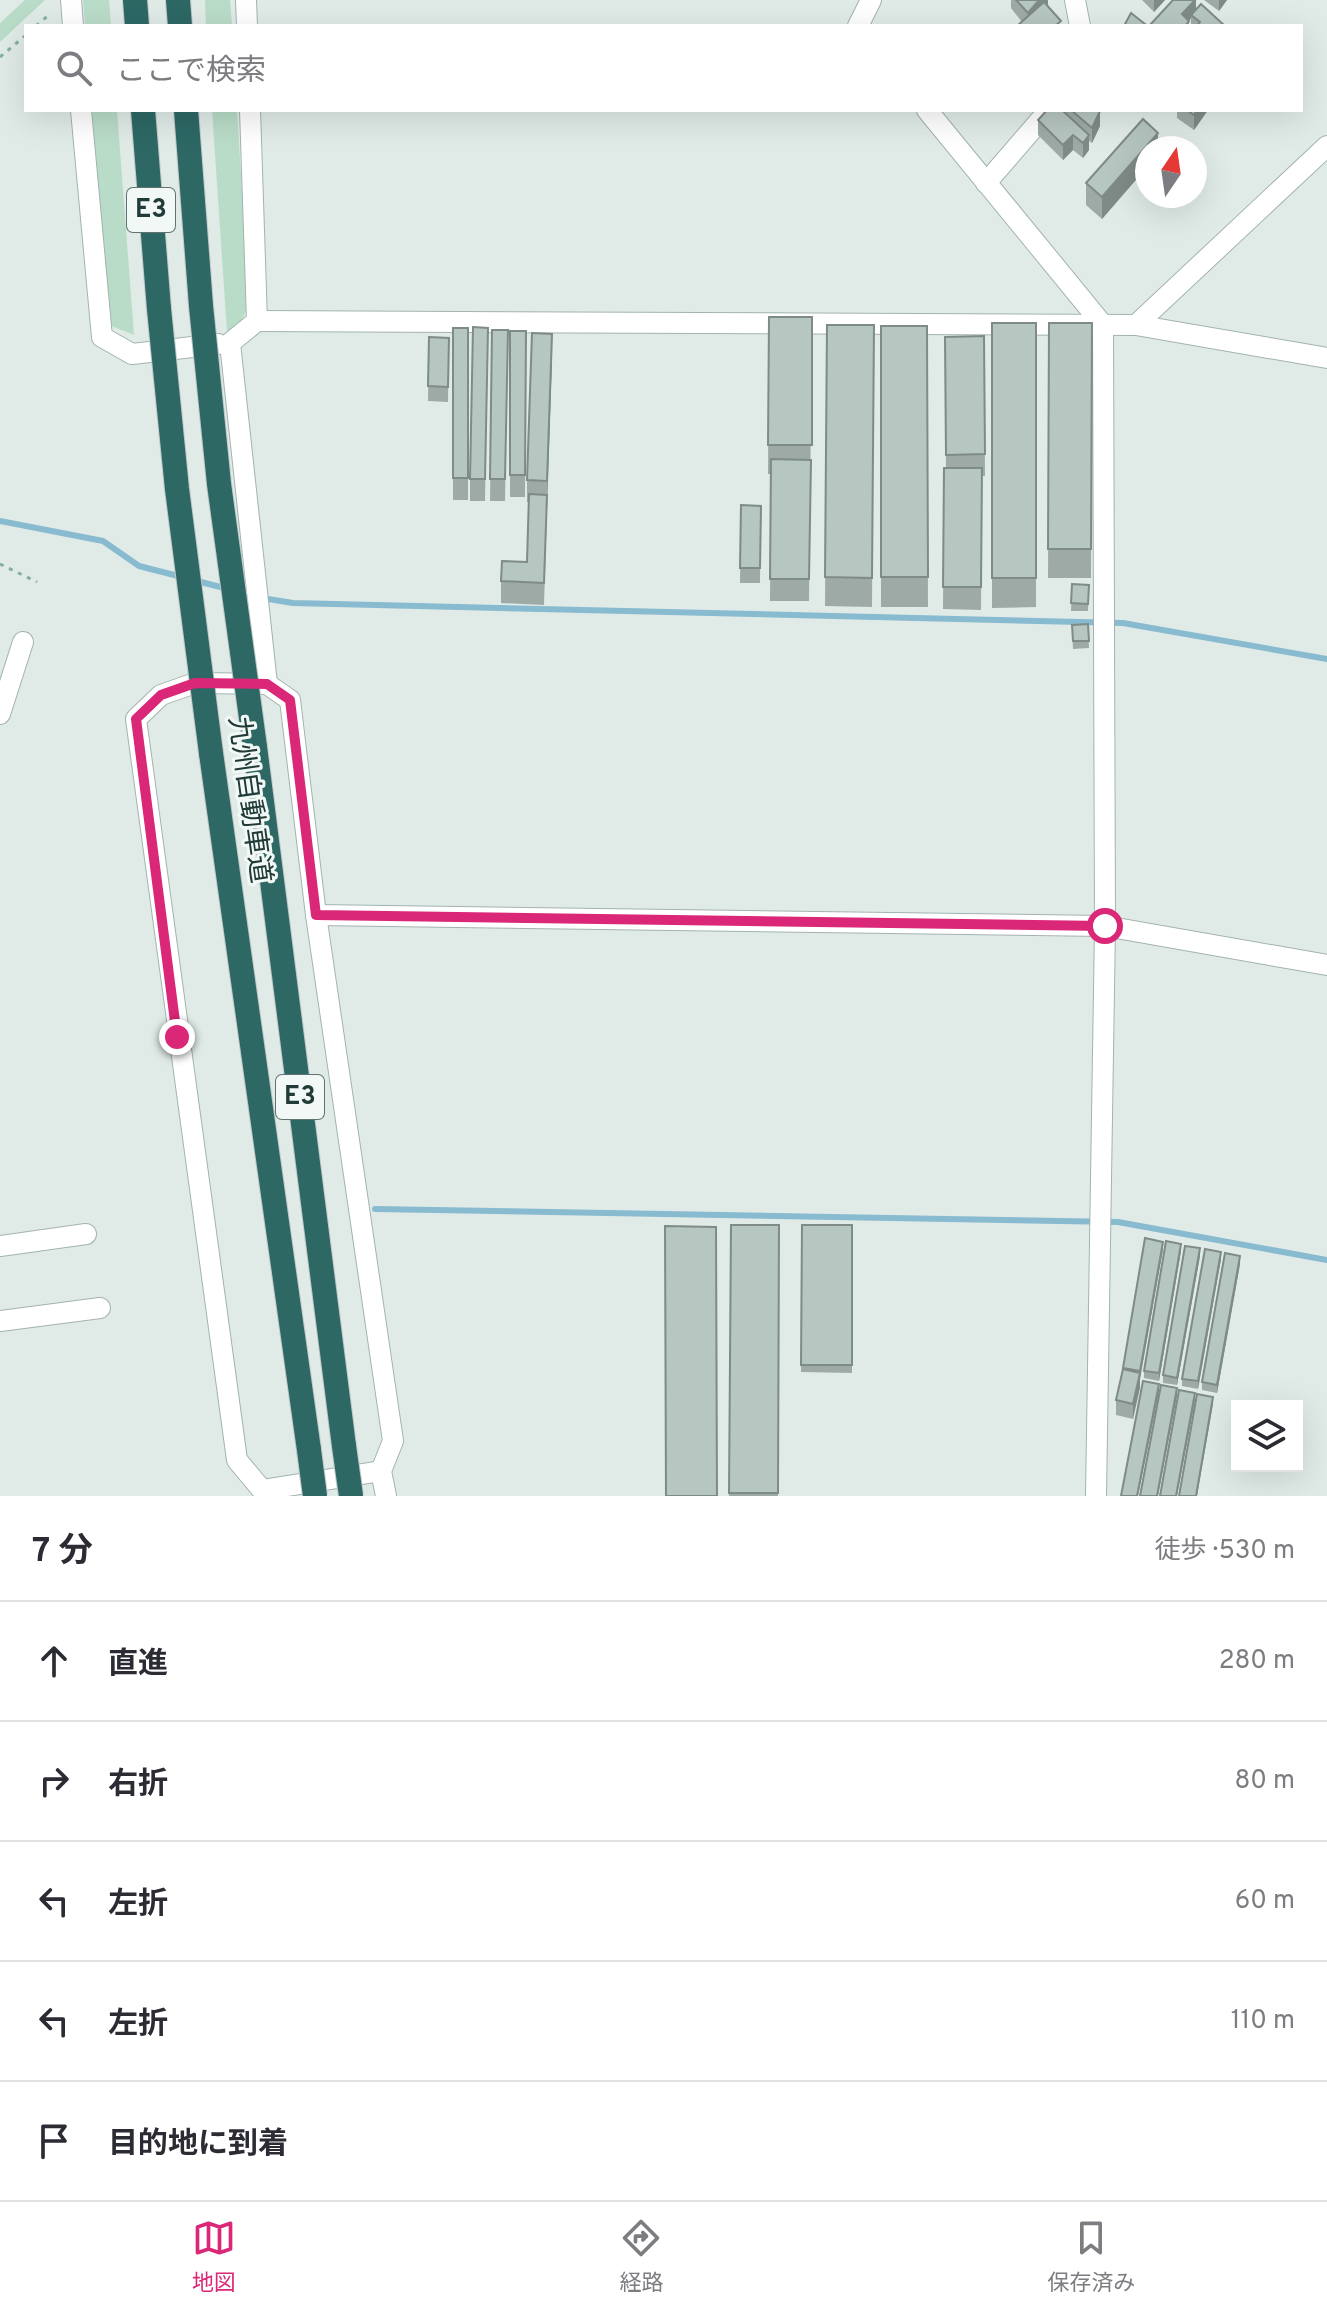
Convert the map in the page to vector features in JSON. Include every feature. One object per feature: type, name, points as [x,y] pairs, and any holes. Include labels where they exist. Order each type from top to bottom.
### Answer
[{"type":"highway","points":[[135,0],[137,24]]},
{"type":"highway","points":[[178,0],[180,24]]},
{"type":"highway","name":"九州自動車道","points":[[143,112],[177,489],[315,1496]]},
{"type":"highway","name":"九州自動車道","points":[[186,112],[219,484],[351,1496]]},
{"type":"street","points":[[71,0],[73,24]]},
{"type":"street","points":[[246,0],[247,24]]},
{"type":"street","points":[[859,24],[871,0]]},
{"type":"street","points":[[1075,0],[1080,24]]},
{"type":"street","points":[[81,112],[102,337],[132,354],[230,343],[257,321],[1136,325],[1327,358]]},
{"type":"street","points":[[250,112],[257,321]]},
{"type":"street","points":[[929,112],[1103,325],[1105,926],[1096,1496]]},
{"type":"street","points":[[986,183],[1047,112]]},
{"type":"street","points":[[1136,325],[1327,146]]},
{"type":"street","points":[[230,343],[267,684]]},
{"type":"street","points":[[0,714],[23,642]]},
{"type":"street","points":[[381,1471],[262,1490],[237,1460],[136,719],[161,695],[195,683],[267,684],[290,700],[316,915],[393,1441],[381,1471],[386,1496]]},
{"type":"street","points":[[316,915],[1105,926],[1327,965]]},
{"type":"street","points":[[0,1246],[86,1234]]},
{"type":"street","points":[[0,1321],[100,1308]]},
{"type":"path","points":[[0,57],[24,37]]},
{"type":"path","points":[[0,564],[37,582]]},
{"type":"green space","points":[[25,0],[45,0],[0,42],[0,23]]},
{"type":"green space","points":[[83,0],[109,0],[111,24],[85,24]]},
{"type":"green space","points":[[205,0],[230,0],[232,24],[206,24]]},
{"type":"green space","points":[[92,112],[117,112],[134,335],[109,325]]},
{"type":"green space","points":[[212,112],[237,112],[249,304],[241,322],[227,332]]},
{"type":"building","points":[[1016,0],[1039,0],[1028,13]]},
{"type":"building","points":[[1173,0],[1195,0],[1182,14],[1189,21],[1187,24],[1151,24]]},
{"type":"building","points":[[1044,2],[1061,21],[1057,24],[1019,24]]},
{"type":"building","points":[[1201,4],[1223,24],[1198,24],[1200,22],[1191,15]]},
{"type":"building","points":[[1131,13],[1145,24],[1125,24]]},
{"type":"building","points":[[1045,112],[1064,112],[1089,135],[1083,143],[1073,135],[1063,145],[1038,120]]},
{"type":"building","points":[[1073,112],[1100,112],[1092,128]]},
{"type":"building","points":[[1143,119],[1158,133],[1155,136],[1135,136],[1135,159],[1102,197],[1086,183]]},
{"type":"building","points":[[769,317],[812,317],[812,445],[768,445]]},
{"type":"building","points":[[992,323],[1036,323],[1036,578],[992,578]]},
{"type":"building","points":[[1049,323],[1092,323],[1091,549],[1048,549]]},
{"type":"building","points":[[827,325],[874,325],[872,578],[825,577]]},
{"type":"building","points":[[881,326],[927,326],[928,577],[881,577]]},
{"type":"building","points":[[473,327],[488,328],[485,479],[470,479]]},
{"type":"building","points":[[453,328],[468,328],[468,478],[453,478]]},
{"type":"building","points":[[492,330],[508,330],[505,479],[490,479]]},
{"type":"building","points":[[510,331],[526,331],[525,475],[510,475]]},
{"type":"building","points":[[532,333],[552,334],[547,481],[527,480]]},
{"type":"building","points":[[984,336],[985,454],[946,455],[945,337]]},
{"type":"building","points":[[429,337],[449,338],[448,387],[428,386]]},
{"type":"building","points":[[771,459],[811,460],[809,579],[770,579]]},
{"type":"building","points":[[944,468],[982,468],[981,587],[943,587]]},
{"type":"building","points":[[529,494],[547,495],[544,583],[501,581],[502,561],[527,562]]},
{"type":"building","points":[[741,505],[761,506],[760,568],[740,568]]},
{"type":"building","points":[[1072,584],[1089,585],[1088,604],[1071,603]]},
{"type":"building","points":[[1088,624],[1089,641],[1073,641],[1072,625]]},
{"type":"building","points":[[731,1225],[779,1225],[778,1493],[729,1493]]},
{"type":"building","points":[[802,1225],[852,1225],[852,1365],[801,1365]]},
{"type":"building","points":[[665,1226],[716,1227],[717,1496],[666,1496]]},
{"type":"building","points":[[1145,1238],[1163,1242],[1140,1371],[1123,1368]]},
{"type":"building","points":[[1166,1241],[1181,1244],[1159,1373],[1144,1371]]},
{"type":"building","points":[[1185,1246],[1200,1248],[1177,1378],[1163,1375]]},
{"type":"building","points":[[1205,1249],[1221,1252],[1198,1381],[1182,1379]]},
{"type":"building","points":[[1225,1253],[1240,1256],[1217,1385],[1202,1382]]},
{"type":"building","points":[[1123,1369],[1140,1373],[1133,1404],[1116,1400]]},
{"type":"building","points":[[1143,1381],[1159,1384],[1137,1496],[1121,1496]]},
{"type":"building","points":[[1161,1385],[1177,1388],[1157,1496],[1140,1496]]},
{"type":"building","points":[[1179,1390],[1195,1393],[1176,1496],[1160,1496]]},
{"type":"building","points":[[1197,1394],[1213,1397],[1196,1496],[1179,1496]]},
{"type":"waterway","points":[[0,521],[103,541],[139,566],[182,577]]},
{"type":"waterway","points":[[197,581],[228,589]]},
{"type":"waterway","points":[[262,598],[293,603],[1123,623],[1327,659]]},
{"type":"waterway","points":[[375,1209],[1118,1222],[1327,1260]]},
{"type":"route","points":[[177,1037],[136,719],[161,695],[195,683],[267,684],[290,700],[316,915],[1105,926]]}]
